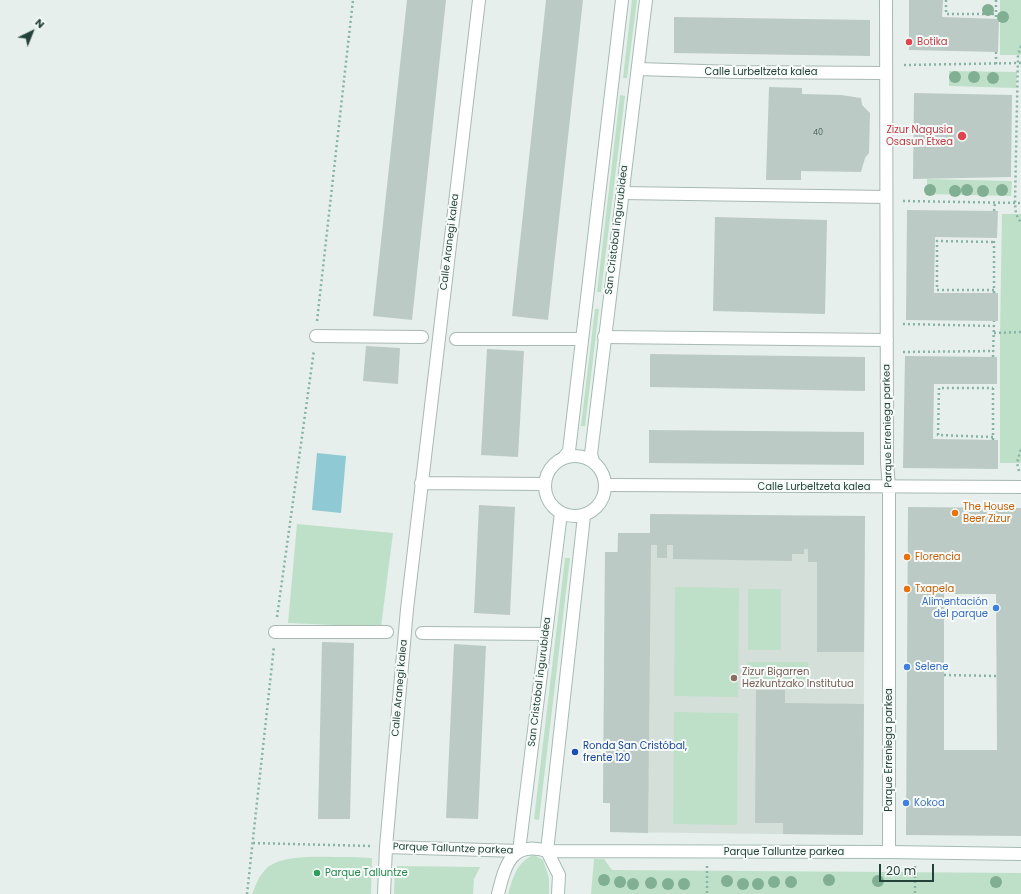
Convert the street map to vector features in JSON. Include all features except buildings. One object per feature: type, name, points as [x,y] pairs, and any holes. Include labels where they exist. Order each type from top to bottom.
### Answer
[{"type":"street","name":"Calle Aranegi kalea","points":[[384,894],[381,847],[421,483],[479,0]]},
{"type":"street","points":[[566,456],[580,455],[593,460],[604,473],[606,485],[604,498],[598,507],[584,516],[576,517],[561,513],[554,508],[546,496],[544,484],[547,474],[553,465],[566,456],[569,451],[622,0]]},
{"type":"street","name":"San Cristobal ingurubidea","points":[[593,460],[591,454],[604,337],[646,0]]},
{"type":"street","name":"Parque Erreniega parkea","points":[[886,0],[887,463],[889,487],[889,852]]},
{"type":"street","name":"Calle Lurbeltzeta kalea","points":[[638,69],[735,72],[885,73]]},
{"type":"street","points":[[622,193],[886,197]]},
{"type":"street","points":[[316,336],[422,337]]},
{"type":"street","points":[[604,337],[887,340]]},
{"type":"street","points":[[456,339],[582,340]]},
{"type":"street","points":[[421,483],[544,484]]},
{"type":"street","name":"Calle Lurbeltzeta kalea","points":[[606,485],[1021,487]]},
{"type":"street","name":"San Cristobal ingurubidea","points":[[520,851],[561,513]]},
{"type":"street","points":[[558,894],[559,875],[547,852],[584,516]]},
{"type":"street","name":"Calle Aranegi kalea","points":[[275,632],[387,632]]},
{"type":"street","name":"Calle Aranegi kalea","points":[[422,632],[546,634]]},
{"type":"street","name":"Parque Talluntze parkea","points":[[381,847],[520,851]]},
{"type":"street","points":[[498,894],[505,866],[520,851],[533,847],[547,852]]},
{"type":"street","name":"Parque Talluntze parkea","points":[[547,852],[889,852],[1021,854]]},
{"type":"path","points":[[247,894],[275,632],[316,336],[353,0]]},
{"type":"path","points":[[946,0],[946,14],[996,14]]},
{"type":"path","points":[[996,0],[996,18]]},
{"type":"path","points":[[1021,46],[1018,55],[1015,203],[1016,214],[1021,223]]},
{"type":"path","points":[[996,52],[996,64]]},
{"type":"path","points":[[904,65],[1019,63]]},
{"type":"path","points":[[903,201],[1021,203]]},
{"type":"path","points":[[994,202],[994,211]]},
{"type":"path","points":[[994,238],[994,242],[994,292],[937,290],[937,241],[994,242]]},
{"type":"path","points":[[993,357],[994,322]]},
{"type":"path","points":[[903,324],[994,326]]},
{"type":"path","points":[[994,333],[1021,332]]},
{"type":"path","points":[[903,352],[994,351]]},
{"type":"path","points":[[993,384],[993,388],[993,439],[938,436],[939,388],[993,388]]},
{"type":"path","points":[[1021,448],[1017,471],[1021,471]]},
{"type":"path","points":[[944,675],[997,676]]},
{"type":"path","points":[[253,843],[381,847]]},
{"type":"path","points":[[707,852],[707,894]]},
{"type":"path","points":[[915,865],[916,894]]},
{"type":"shaded area","name":"Zizur Bigarren Hezkuntzako Institutua","points":[[865,516],[863,835],[610,832],[610,803],[603,803],[605,552],[617,552],[618,533],[650,533]]},
{"type":"green space","points":[[632,0],[637,0],[627,78],[623,78]]},
{"type":"green space","points":[[1000,0],[1021,0],[1021,55],[1000,55]]},
{"type":"green space","points":[[949,71],[1017,72],[1016,88],[949,86]]},
{"type":"green space","points":[[620,95],[625,96],[601,292],[597,292]]},
{"type":"green space","points":[[927,179],[1012,181],[1011,196],[927,194]]},
{"type":"green space","points":[[1002,214],[1021,214],[1021,463],[1000,463]]},
{"type":"green space","points":[[595,309],[599,309],[585,426],[581,426]]},
{"type":"green space","points":[[297,524],[393,533],[381,627],[288,623]]},
{"type":"green space","points":[[565,558],[570,558],[539,820],[534,819]]},
{"type":"green space","points":[[675,587],[739,588],[738,697],[674,696]]},
{"type":"green space","points":[[748,589],[781,589],[781,650],[748,650]]},
{"type":"green space","points":[[747,662],[808,662],[808,683],[747,683]]},
{"type":"green space","points":[[674,712],[738,713],[737,825],[673,824]]},
{"type":"green space","points":[[534,855],[543,860],[549,878],[549,894],[508,894],[516,871],[523,861]]},
{"type":"green space","name":"Parque Talluntze","points":[[293,858],[372,858],[371,894],[252,894],[257,881],[265,870],[272,864]]},
{"type":"green space","points":[[594,859],[604,859],[612,870],[1021,873],[1021,894],[591,894]]},
{"type":"green space","points":[[395,866],[480,867],[474,879],[473,894],[394,894]]},
{"type":"water","points":[[317,453],[346,456],[341,513],[312,510]]},
{"type":"place","name":"Botika","points":[[909,42]]},
{"type":"place","name":"Zizur Nagusia Osasun Etxea","points":[[962,136]]},
{"type":"place","name":"The House Beer Zizur","points":[[955,513]]},
{"type":"place","name":"Florencia","points":[[907,557]]},
{"type":"place","name":"Txapela","points":[[907,589]]},
{"type":"place","name":"Alimentación del parque","points":[[996,608]]},
{"type":"place","name":"Selene","points":[[907,667]]},
{"type":"place","name":"Zizur Bigarren Hezkuntzako Institutua","points":[[734,678]]},
{"type":"place","name":"Ronda San Cristóbal, frente 120","points":[[575,752]]},
{"type":"place","name":"Kokoa","points":[[906,803]]},
{"type":"place","name":"Parque Talluntze","points":[[317,873]]}]
